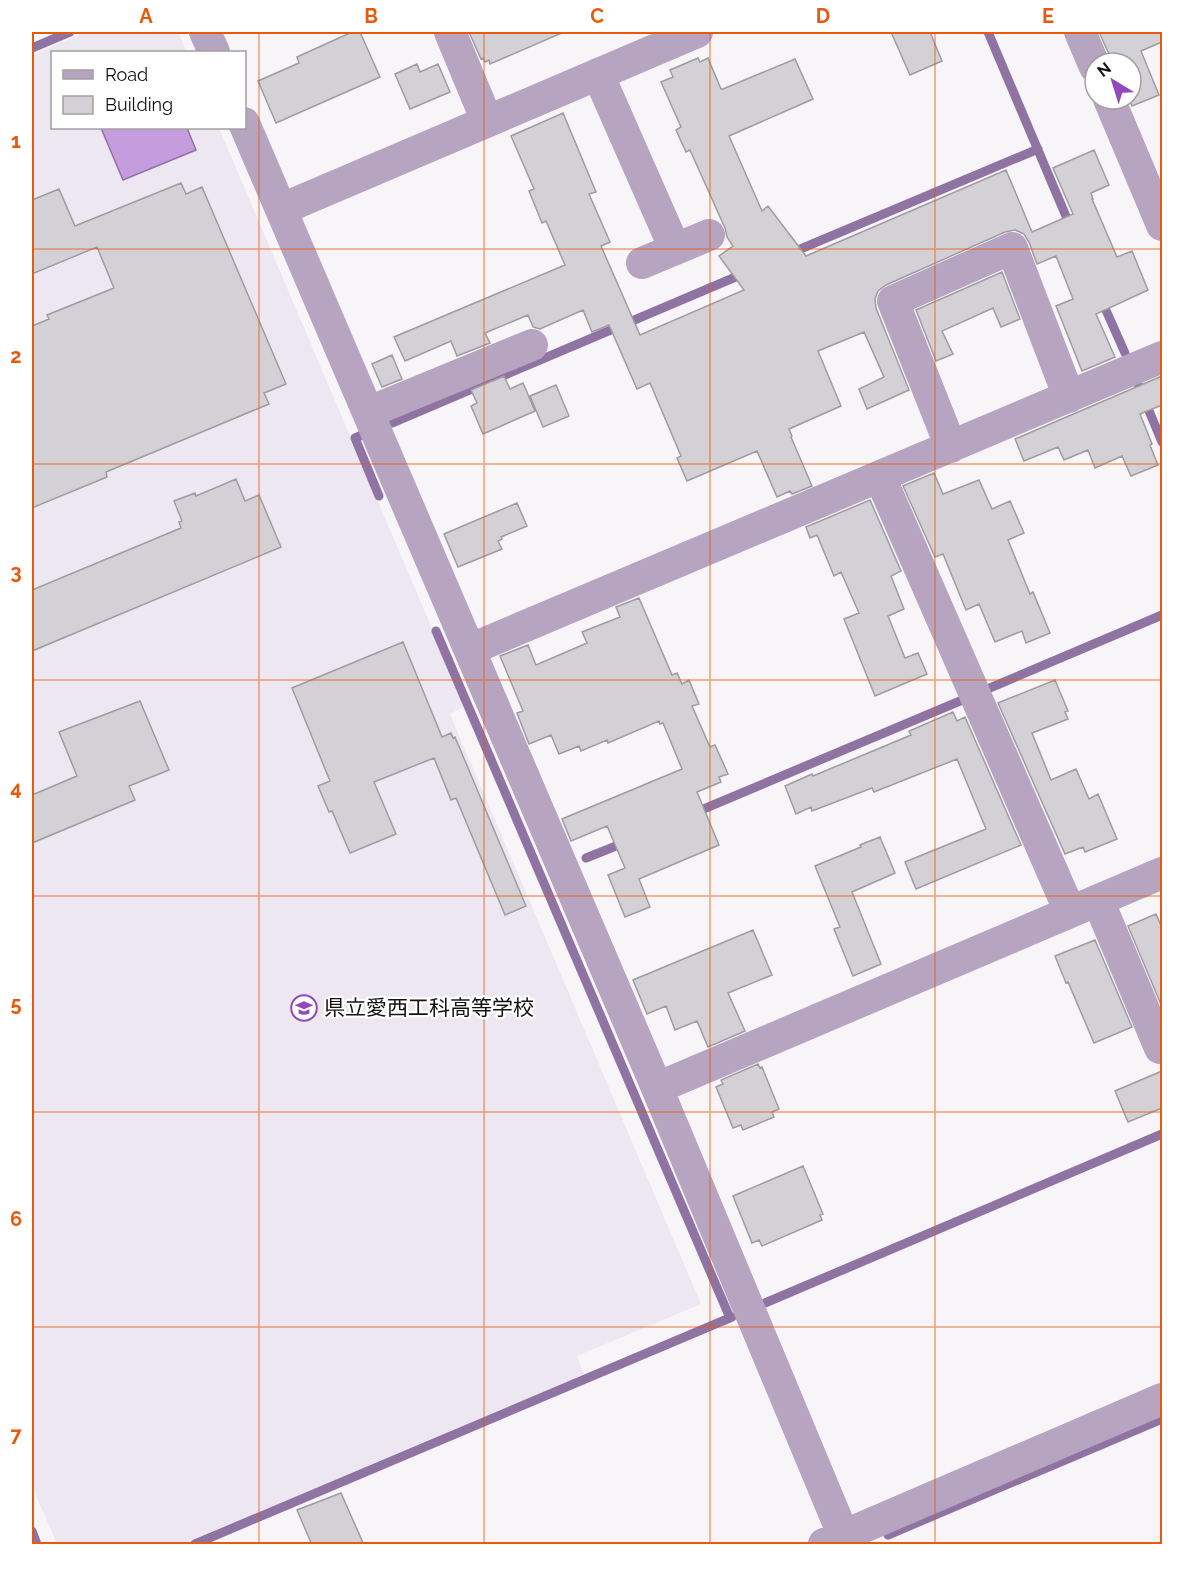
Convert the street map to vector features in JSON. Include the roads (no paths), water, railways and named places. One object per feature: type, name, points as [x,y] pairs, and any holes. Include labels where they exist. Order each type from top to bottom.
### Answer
[{"type":"street","points":[[205,32],[214,51]]},
{"type":"street","points":[[450,32],[487,121]]},
{"type":"street","points":[[282,209],[697,32]]},
{"type":"street","points":[[1080,32],[1088,51]]},
{"type":"street","points":[[598,74],[675,249]]},
{"type":"street","points":[[1114,111],[1162,225]]},
{"type":"street","points":[[246,128],[657,1088],[838,1542],[1162,1399]]},
{"type":"street","points":[[642,263],[709,235]]},
{"type":"street","points":[[951,447],[893,301],[1012,248],[1069,397]]},
{"type":"street","points":[[369,412],[531,345]]},
{"type":"street","points":[[471,649],[1162,357]]},
{"type":"street","points":[[880,477],[1070,912]]},
{"type":"street","points":[[657,1088],[1162,873]]},
{"type":"street","points":[[1098,900],[1160,1048],[1162,1047]]},
{"type":"waterway","points":[[32,48],[70,32]]},
{"type":"waterway","points":[[988,32],[1071,228]]},
{"type":"waterway","points":[[791,253],[1038,149]]},
{"type":"waterway","points":[[392,423],[745,273]]},
{"type":"waterway","points":[[1101,299],[1125,353]]},
{"type":"waterway","points":[[1137,382],[1162,442]]},
{"type":"waterway","points":[[362,435],[355,438],[379,496]]},
{"type":"waterway","points":[[985,690],[1162,615]]},
{"type":"waterway","points":[[436,631],[730,1318]]},
{"type":"waterway","points":[[694,813],[960,701]]},
{"type":"waterway","points":[[586,858],[626,842]]},
{"type":"waterway","points":[[765,1303],[1162,1134]]},
{"type":"waterway","points":[[195,1544],[732,1317]]},
{"type":"waterway","points":[[888,1535],[1162,1419]]},
{"type":"waterway","points":[[32,1531],[37,1544]]},
{"type":"place","name":"県立愛西工科高等学校","points":[[304,1008]]}]
